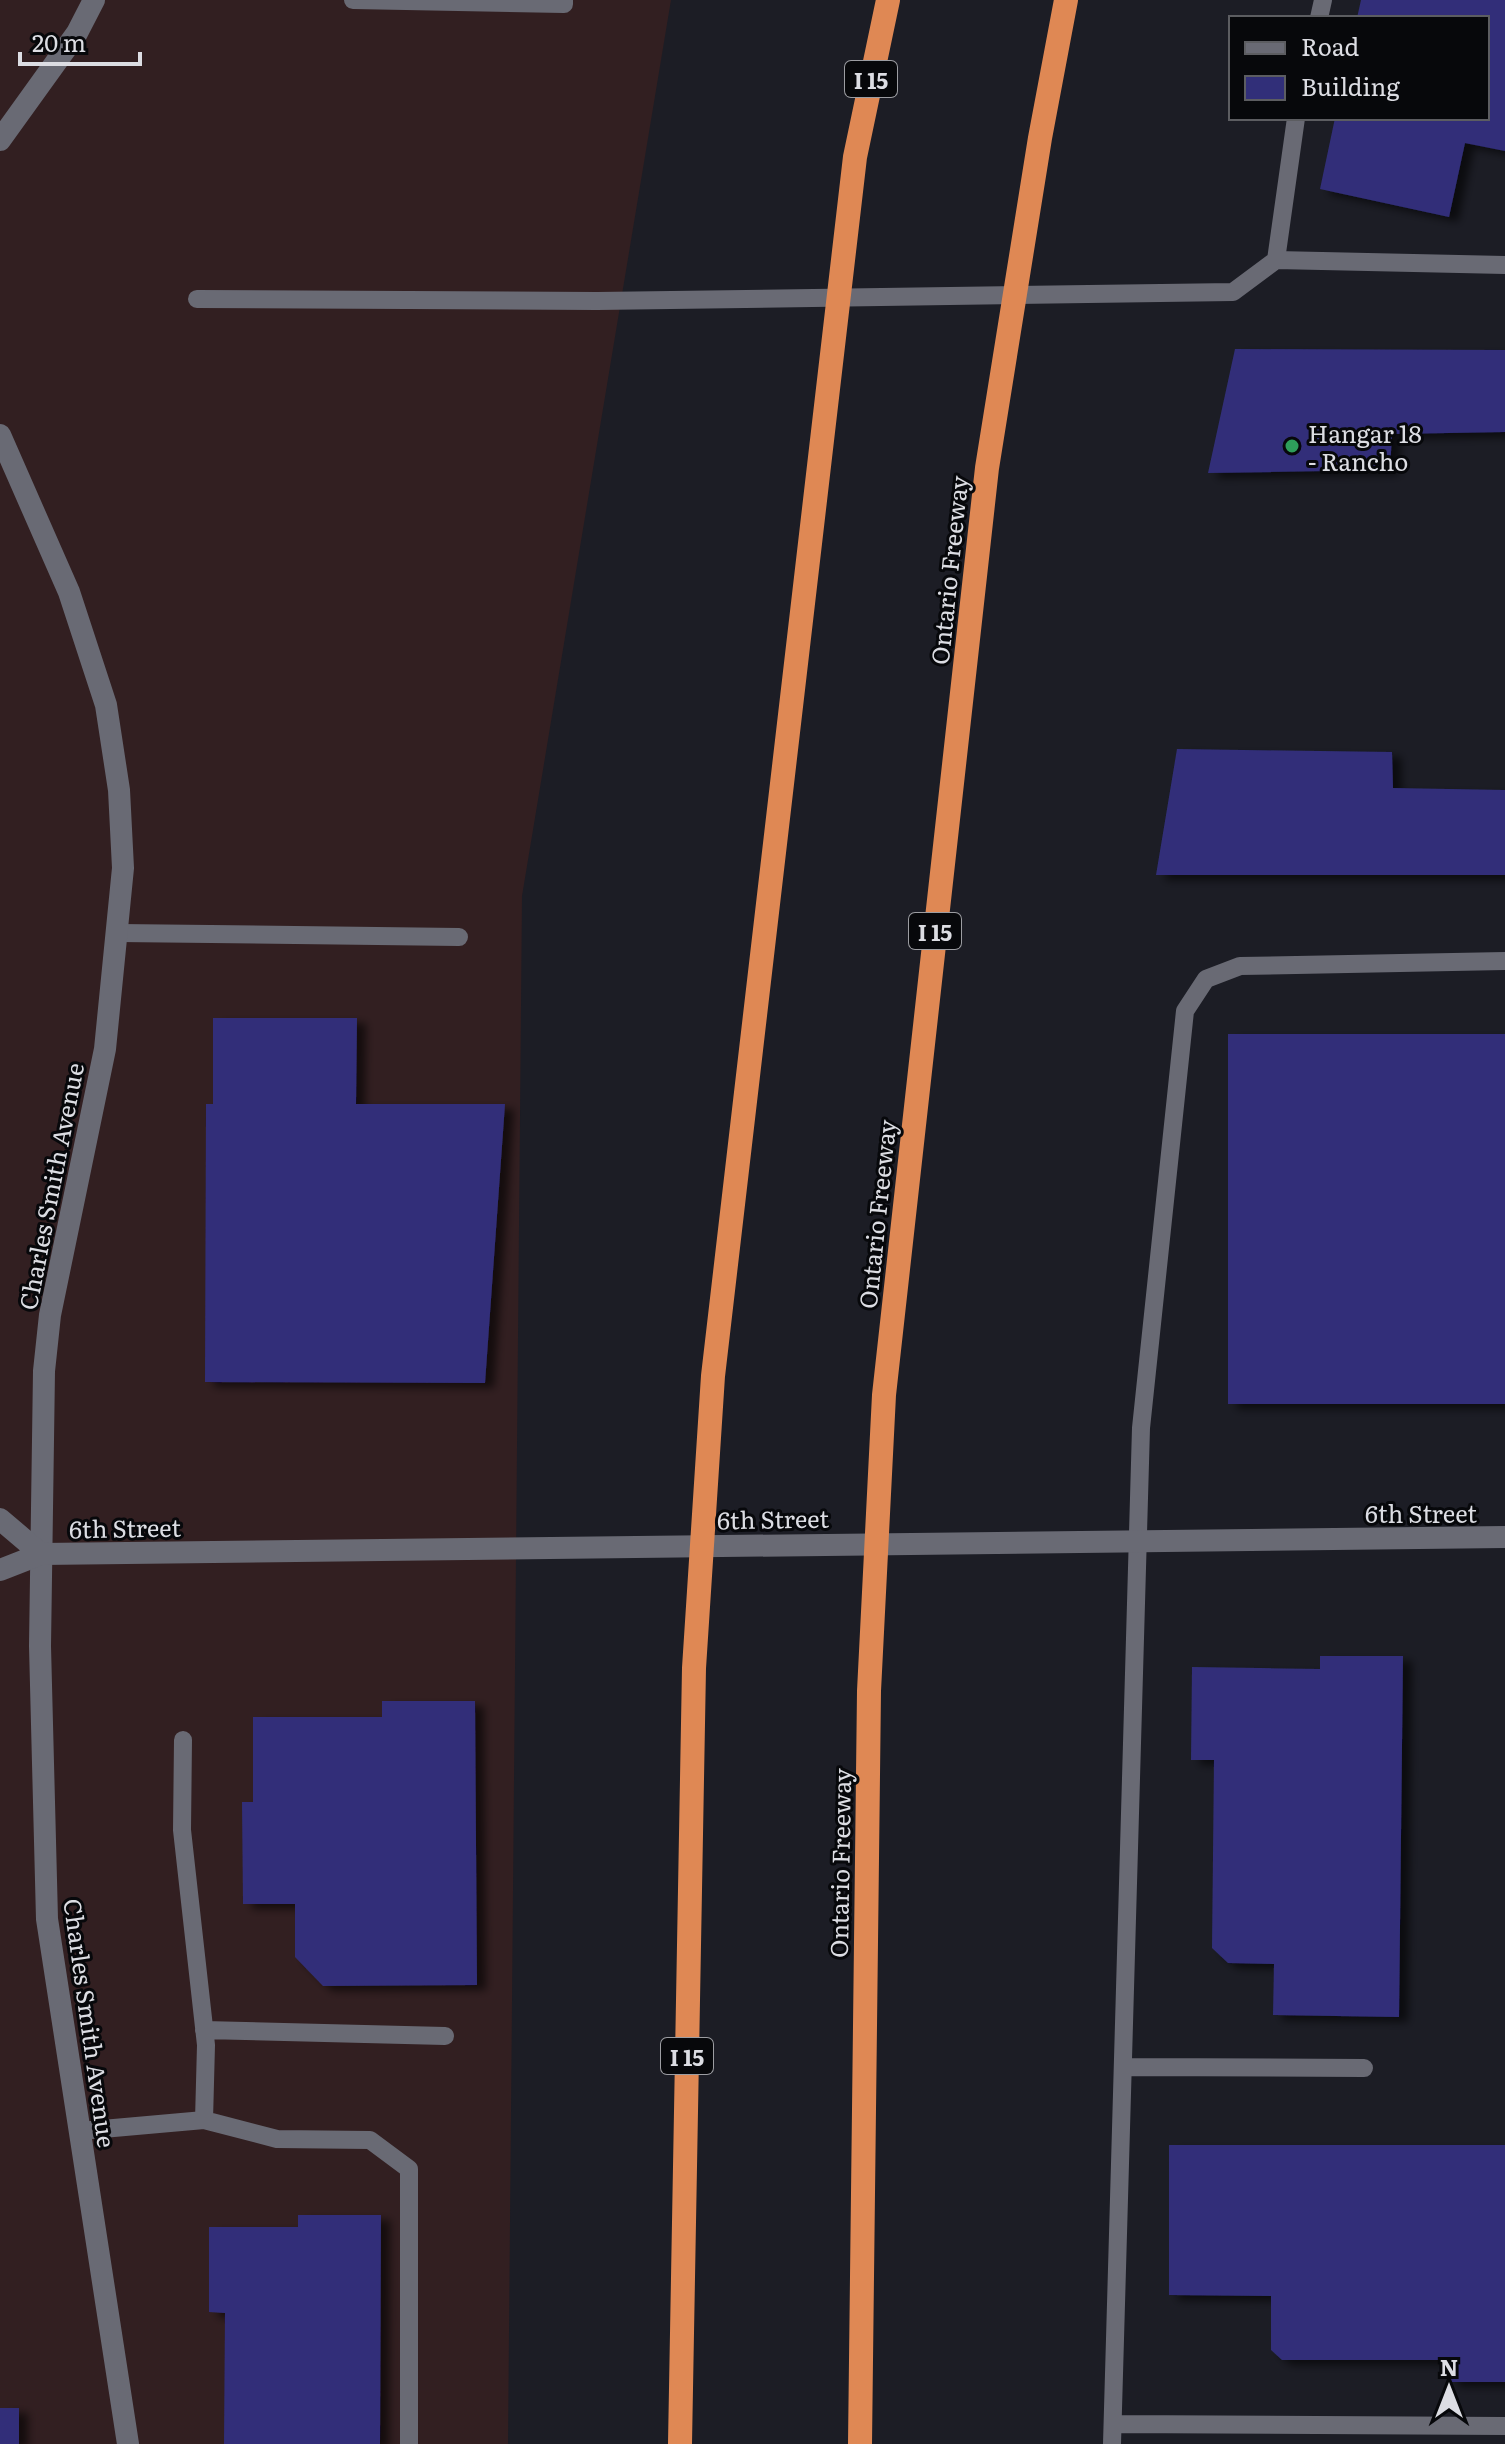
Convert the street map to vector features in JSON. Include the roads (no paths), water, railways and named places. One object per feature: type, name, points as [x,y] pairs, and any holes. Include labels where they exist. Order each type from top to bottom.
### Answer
[{"type":"highway","name":"I 15","points":[[680,2444],[694,1668],[713,1376],[855,157],[888,0]]},
{"type":"highway","name":"Ontario Freeway","points":[[860,2444],[869,1691],[884,1395],[987,468],[1040,138],[1066,0]]},
{"type":"street","points":[[0,140],[77,33],[94,0]]},
{"type":"street","name":"Charles Smith Avenue","points":[[0,435],[69,592],[106,705],[119,790],[123,868],[119,933],[105,1049],[50,1315],[41,1434],[41,1554],[47,1919],[128,2444]]},
{"type":"street","name":"6th Street","points":[[0,1519],[41,1554]]},
{"type":"street","name":"6th Street","points":[[0,1570],[41,1554],[1505,1537]]},
{"type":"lane","points":[[353,0],[564,4],[564,0]]},
{"type":"lane","points":[[1276,260],[1296,120]]},
{"type":"lane","points":[[197,299],[597,301],[1233,292],[1276,260],[1505,265]]},
{"type":"lane","points":[[119,933],[459,937]]},
{"type":"lane","points":[[1112,2444],[1141,1428],[1185,1011],[1206,979],[1240,966],[1505,961]]},
{"type":"lane","points":[[183,1740],[182,1830],[204,2030],[204,2120]]},
{"type":"lane","points":[[204,2030],[445,2036]]},
{"type":"lane","points":[[1124,2067],[1364,2068]]},
{"type":"lane","points":[[80,2131],[204,2120],[277,2139],[370,2140],[409,2169],[409,2444]]},
{"type":"lane","points":[[1113,2424],[1505,2426]]},
{"type":"place","name":"Hangar 18 - Rancho","points":[[1292,446]]}]
